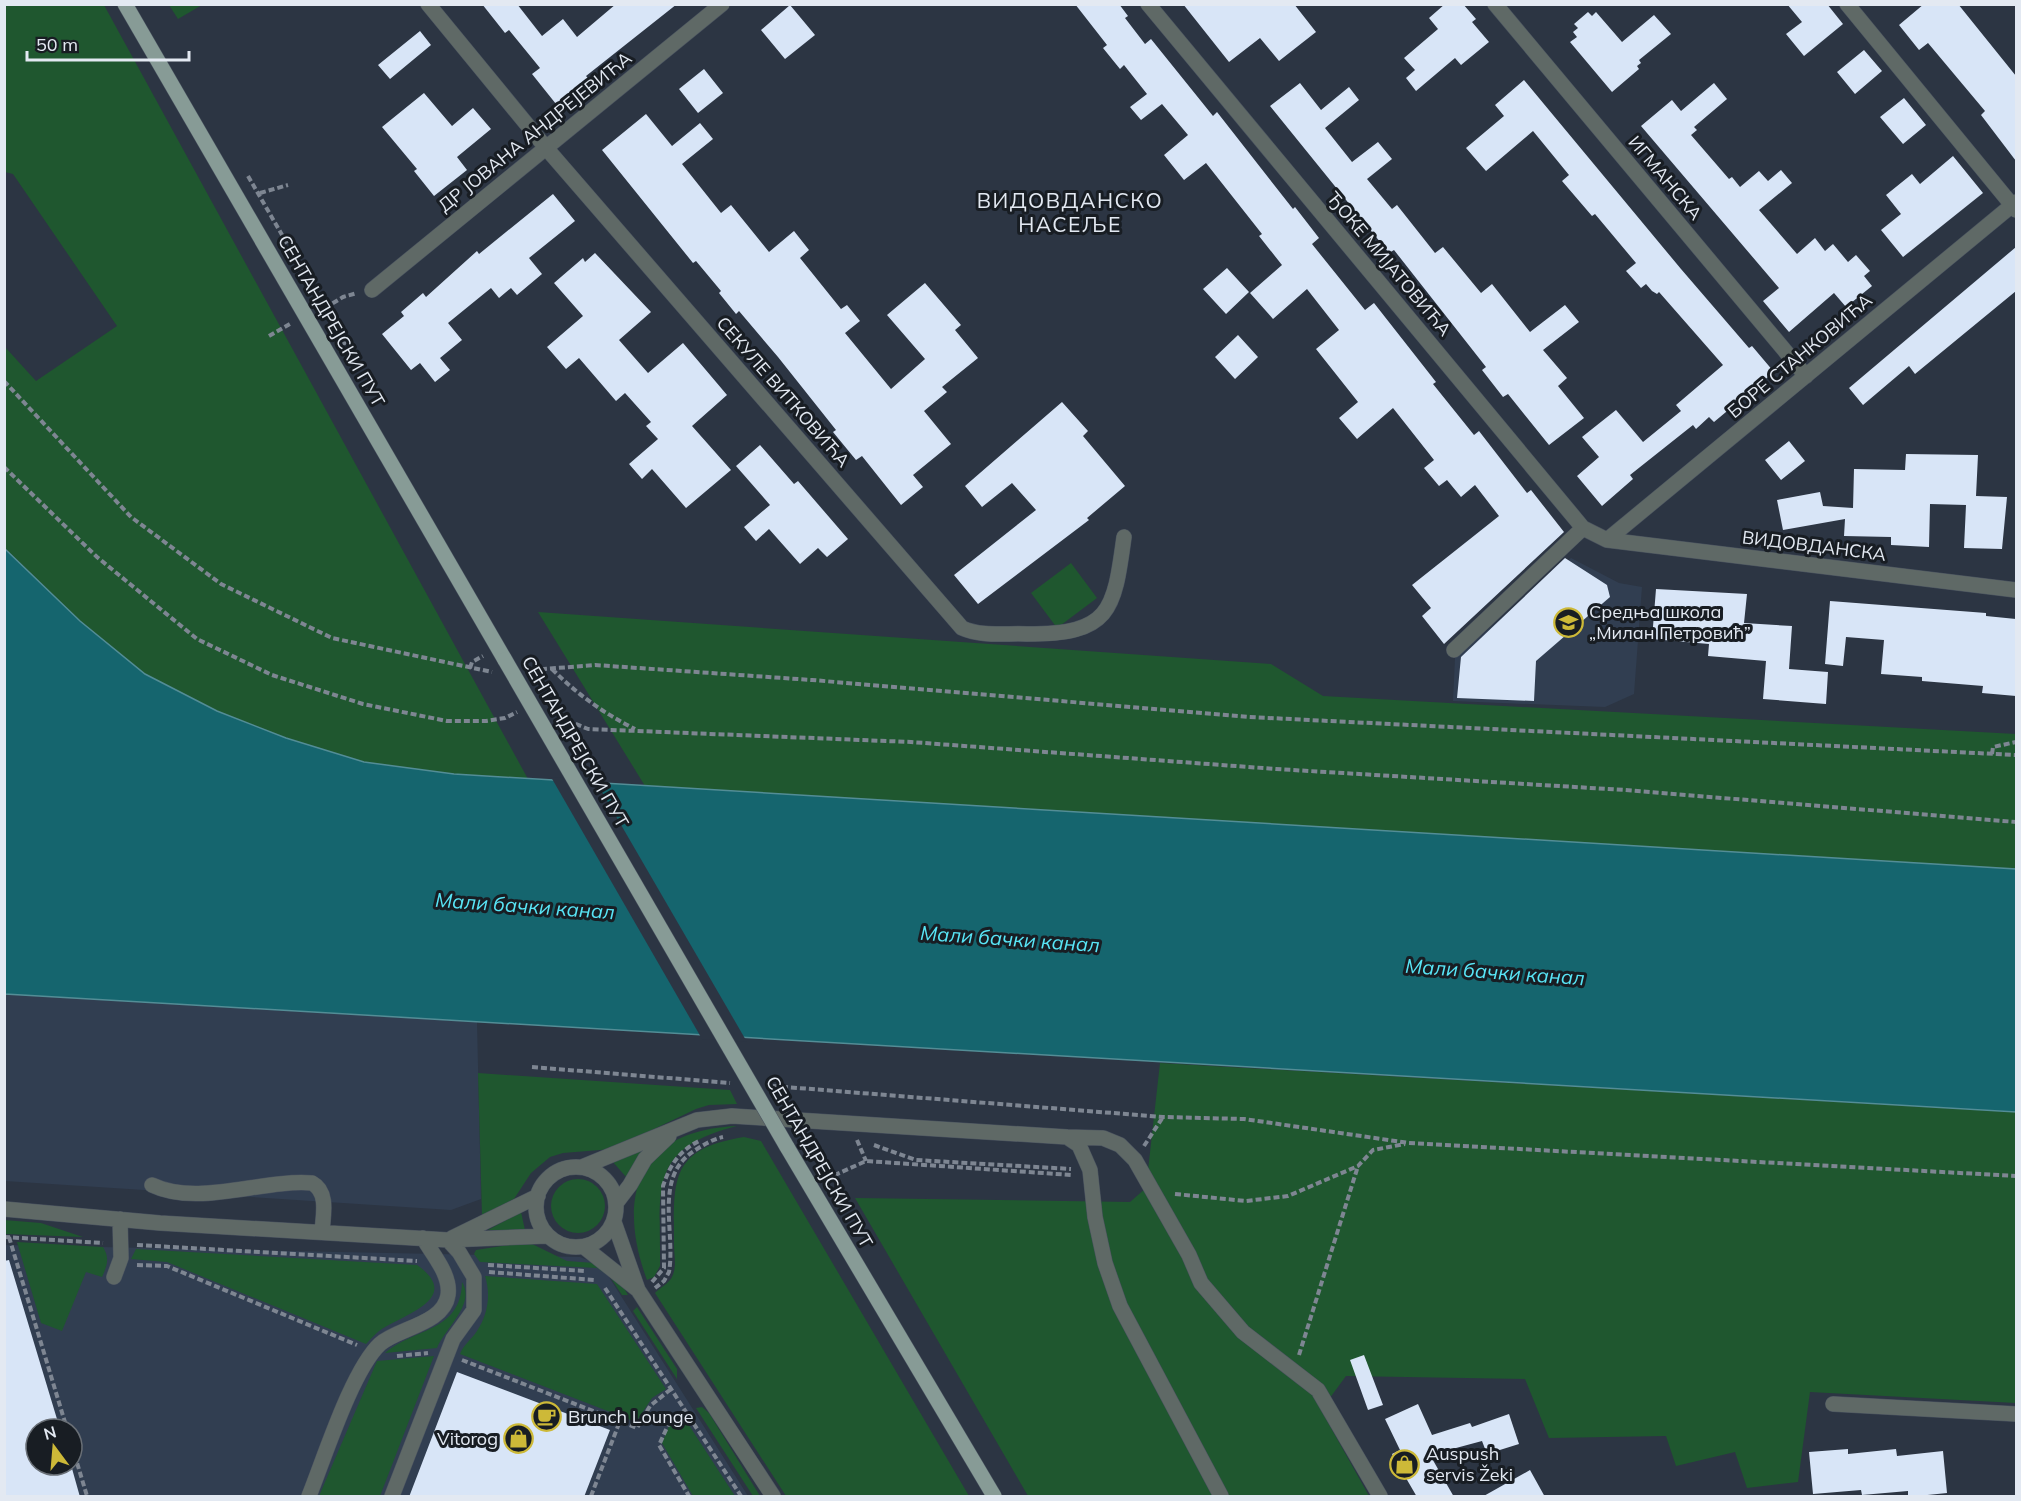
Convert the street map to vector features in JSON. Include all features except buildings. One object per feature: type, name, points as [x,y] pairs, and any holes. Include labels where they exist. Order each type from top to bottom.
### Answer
[{"type":"main road","name":"СЕНТАНДРЕЈСКИ ПУТ","points":[[125,4],[501,667],[994,1497]]},
{"type":"street","name":"СЕКУЛЕ ВИТКОВИЋА","points":[[428,4],[547,149],[962,628],[978,633],[1056,634],[1090,625],[1110,605],[1118,589],[1124,537]]},
{"type":"street","name":"ДР ЈОВАНА АНДРЕЈЕВИЋА","points":[[372,290],[722,4]]},
{"type":"street","name":"ЂОКЕ МИЈАТОВИЋА","points":[[1148,4],[1583,528],[1607,540]]},
{"type":"street","name":"ИГМАНСКА","points":[[1495,4],[1806,376]]},
{"type":"street","points":[[1847,4],[2015,206]]},
{"type":"street","name":"БОРЕ СТАНКОВИЋА","points":[[1607,540],[2015,206]]},
{"type":"street","points":[[1454,650],[1583,528]]},
{"type":"street","name":"ВИДОВДАНСКА","points":[[1607,540],[2016,590]]},
{"type":"street","points":[[676,1130],[645,1159],[617,1202],[614,1222],[602,1238],[584,1247],[564,1246],[547,1236],[537,1217],[538,1196],[550,1177],[559,1171],[582,1167],[697,1120],[732,1116],[1103,1138],[1119,1145],[1135,1160],[1157,1196],[1201,1283],[1243,1332],[1318,1390],[1380,1497]]},
{"type":"street","points":[[1067,1137],[1079,1145],[1090,1173],[1095,1217],[1105,1263],[1120,1306],[1221,1497]]},
{"type":"street","points":[[582,1167],[592,1170],[608,1182],[617,1202]]},
{"type":"street","points":[[152,1185],[174,1192],[201,1192],[312,1183],[323,1197],[322,1232]]},
{"type":"street","points":[[447,1240],[538,1196]]},
{"type":"street","points":[[4,1209],[120,1219],[447,1240],[547,1236]]},
{"type":"street","points":[[116,1270],[120,1244],[120,1219]]},
{"type":"street","points":[[614,1222],[640,1293],[773,1497]]},
{"type":"street","points":[[309,1497],[358,1377],[372,1352],[381,1343],[433,1316],[444,1306],[448,1296],[447,1280],[423,1238]]},
{"type":"street","points":[[392,1497],[453,1339],[474,1310],[474,1277],[459,1252],[447,1240]]},
{"type":"street","points":[[584,1247],[640,1293]]},
{"type":"street","points":[[1833,1404],[2016,1414]]},
{"type":"path","points":[[260,194],[288,185]]},
{"type":"path","points":[[325,308],[343,297]]},
{"type":"path","points":[[269,336],[290,324]]},
{"type":"path","points":[[4,381],[131,517],[221,585],[332,638],[470,668],[501,667]]},
{"type":"path","points":[[4,467],[97,557],[188,632],[197,639],[240,660],[272,675],[363,704],[447,721],[486,721],[505,718],[520,710]]},
{"type":"path","points":[[470,668],[472,662],[483,656]]},
{"type":"path","points":[[529,670],[595,665],[812,680],[1249,717],[2016,755]]},
{"type":"path","points":[[551,668],[577,694],[612,718],[638,731]]},
{"type":"path","points":[[550,714],[588,729],[911,741],[1276,769],[1625,789],[2016,822]]},
{"type":"path","points":[[1992,754],[1993,747],[2016,742]]},
{"type":"path","points":[[532,1068],[741,1084]]},
{"type":"path","points":[[764,1086],[1163,1116],[1244,1119],[1409,1143],[2016,1176]]},
{"type":"path","points":[[621,1312],[640,1293],[661,1274],[664,1268],[663,1186],[672,1163],[692,1145],[716,1133],[728,1134],[703,1145],[688,1155],[678,1166],[669,1187],[669,1272],[664,1281],[640,1293]]},
{"type":"path","points":[[866,1161],[857,1139],[916,1160],[1090,1173]]},
{"type":"path","points":[[1157,1196],[1173,1194],[1246,1201],[1287,1196],[1358,1166],[1373,1150],[1409,1143]]},
{"type":"path","points":[[824,1180],[866,1161],[1090,1173]]},
{"type":"path","points":[[1294,1370],[1358,1166]]},
{"type":"path","points":[[63,1417],[7,1237],[437,1262]]},
{"type":"path","points":[[116,1270],[167,1266],[363,1347]]},
{"type":"path","points":[[466,1266],[597,1272]]},
{"type":"path","points":[[466,1266],[484,1272],[592,1279],[603,1285],[741,1497]]},
{"type":"path","points":[[392,1356],[435,1352]]},
{"type":"path","points":[[458,1359],[637,1428],[650,1406],[671,1389]]},
{"type":"path","points":[[686,1411],[670,1421],[659,1445],[689,1497]]},
{"type":"path","points":[[591,1497],[620,1421]]},
{"type":"path","points":[[81,1477],[87,1497]]},
{"type":"shaded area","name":"Средња школа „Милан Петровић”","points":[[1571,558],[1619,583],[1642,587],[1634,694],[1605,707],[1453,701],[1455,658]]},
{"type":"shaded area","points":[[4,994],[477,1022],[481,1199],[451,1210],[5,1181]]},
{"type":"shaded area","points":[[5,1245],[580,1257],[602,1266],[748,1496],[5,1496]]},
{"type":"green space","points":[[4,5],[104,5],[528,779],[454,774],[364,762],[286,738],[217,711],[145,674],[80,621],[5,548],[5,347],[36,381],[117,326],[13,174],[5,172]]},
{"type":"green space","points":[[169,5],[202,5],[178,19]]},
{"type":"green space","points":[[1071,563],[1097,598],[1057,628],[1031,593]]},
{"type":"green space","points":[[538,612],[1271,664],[1323,696],[2016,734],[2016,869],[645,786]]},
{"type":"green space","points":[[1160,1063],[2016,1112],[2016,1403],[1810,1392],[1798,1482],[1747,1488],[1735,1452],[1676,1466],[1666,1436],[1549,1438],[1525,1379],[1346,1376],[1321,1410],[1369,1496],[1028,1496],[855,1198],[1130,1202],[1146,1188]]},
{"type":"green space","points":[[478,1073],[730,1090],[737,1104],[709,1105],[696,1109],[612,1149],[563,1153],[550,1157],[531,1173],[514,1199],[482,1216]]},
{"type":"green space","points":[[737,1126],[708,1135],[687,1147],[673,1160],[665,1175],[661,1193],[660,1266],[654,1277],[647,1280],[638,1249],[634,1221],[636,1195],[643,1173],[657,1154],[677,1140],[703,1130]]},
{"type":"green space","points":[[744,1137],[761,1141],[969,1496],[786,1496],[655,1293],[671,1279],[674,1273],[674,1202],[681,1171],[689,1159],[701,1150],[719,1142]]},
{"type":"green space","points":[[644,1150],[627,1178],[612,1161]]},
{"type":"green space","points":[[578,1179],[588,1181],[597,1187],[603,1196],[605,1206],[603,1216],[597,1225],[588,1231],[578,1233],[568,1231],[559,1225],[553,1216],[551,1206],[553,1196],[559,1187],[568,1181]]},
{"type":"green space","points":[[521,1212],[525,1230],[488,1230]]},
{"type":"green space","points":[[4,1220],[41,1223],[83,1237],[5,1234]]},
{"type":"green space","points":[[17,1242],[103,1247],[107,1262],[102,1277],[86,1272],[62,1331],[41,1323]]},
{"type":"green space","points":[[528,1242],[567,1261],[594,1263],[621,1283],[628,1295],[622,1295],[610,1277],[597,1268],[480,1262],[474,1254],[476,1250]]},
{"type":"green space","points":[[136,1249],[417,1265],[430,1277],[434,1287],[432,1297],[424,1305],[379,1331],[366,1344],[167,1262],[131,1259]]},
{"type":"green space","points":[[485,1276],[597,1284],[666,1389],[652,1398],[636,1422],[460,1354],[484,1318],[488,1297]]},
{"type":"green space","points":[[462,1282],[465,1299],[462,1307],[437,1348],[385,1353],[445,1320],[454,1311],[460,1298]]},
{"type":"green space","points":[[637,1307],[677,1369],[677,1379],[633,1311]]},
{"type":"green space","points":[[434,1356],[380,1496],[319,1496],[377,1361]]},
{"type":"green space","points":[[702,1407],[709,1413],[760,1496],[753,1496],[696,1408]]},
{"type":"green space","points":[[683,1416],[735,1496],[693,1496],[662,1443],[669,1426]]},
{"type":"water","name":"Мали бачки канал","points":[[4,548],[80,621],[145,674],[217,711],[286,738],[364,762],[454,774],[2016,869],[2016,1112],[5,994]]},
{"type":"pier","points":[[551,777],[595,780],[747,1042],[702,1039]]},
{"type":"place","name":"Средња школа „Милан Петровић”","points":[[1568,622]]},
{"type":"place","name":"Brunch Lounge","points":[[547,1417]]},
{"type":"place","name":"Vitorog","points":[[519,1439]]},
{"type":"place","name":"Auspush servis Žeki","points":[[1405,1464]]},
{"type":"district","name":"ВИДОВДАНСКО НАСЕЉЕ","points":[[1070,213]]}]
